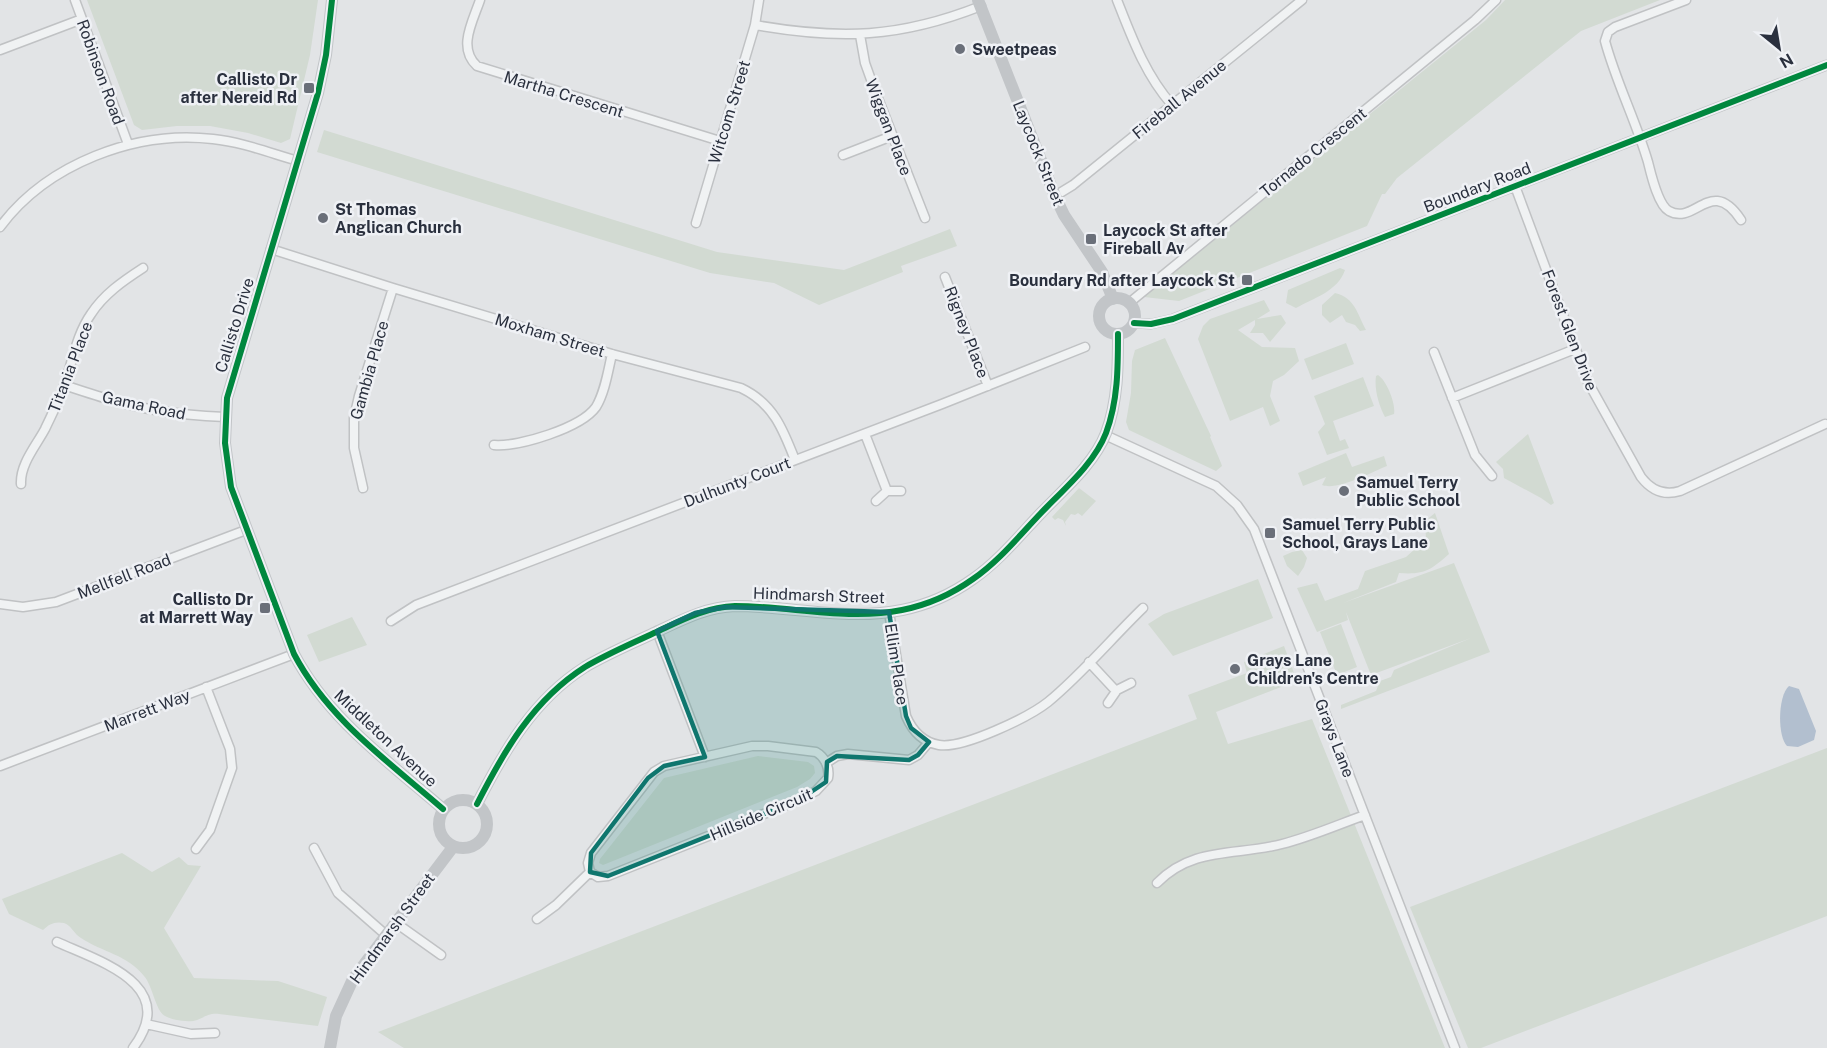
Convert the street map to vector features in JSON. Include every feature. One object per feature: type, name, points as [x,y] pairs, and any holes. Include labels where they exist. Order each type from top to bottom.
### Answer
[{"type":"street","name":"Robinson Road","points":[[75,0],[128,144]]},
{"type":"street","name":"Callisto Drive","points":[[294,654],[234,499],[228,473],[225,417],[231,380],[318,93],[326,55],[332,0]]},
{"type":"street","name":"Martha Crescent","points":[[480,0],[466,46],[469,56],[477,66],[720,141]]},
{"type":"street","name":"Witcom Street","points":[[696,223],[755,25],[759,0]]},
{"type":"street","points":[[1117,0],[1142,61],[1156,86],[1172,105]]},
{"type":"street","name":"Fireball Avenue","points":[[1055,196],[1073,185],[1302,0]]},
{"type":"street","name":"Tornado Crescent","points":[[1129,303],[1475,20],[1496,0]]},
{"type":"street","points":[[1686,0],[1615,27],[1608,32],[1605,41],[1641,137],[1651,176],[1668,210],[1681,213],[1710,202],[1720,201],[1731,206],[1741,220]]},
{"type":"street","points":[[755,25],[798,32],[860,35],[924,25],[979,3]]},
{"type":"street","name":"Laycock Street","points":[[979,3],[1055,196],[1064,215],[1102,272],[1113,299]]},
{"type":"street","points":[[0,50],[82,19]]},
{"type":"street","name":"Wiggan Place","points":[[860,35],[866,66],[924,218]]},
{"type":"street","name":"Boundary Road","points":[[1134,323],[1151,324],[1173,319],[1827,65]]},
{"type":"street","points":[[843,155],[892,136]]},
{"type":"street","points":[[0,227],[18,206],[53,178],[88,159],[128,144],[169,138],[215,139],[236,142],[298,161]]},
{"type":"street","name":"Forest Glen Drive","points":[[1515,186],[1591,388],[1641,477],[1650,487],[1663,493],[1685,489],[1825,424]]},
{"type":"street","name":"Moxham Street","points":[[271,249],[612,354],[731,384],[753,394],[776,416],[795,460]]},
{"type":"street","name":"Titania Place","points":[[21,484],[21,476],[28,459],[45,429],[64,386],[79,337],[92,312],[112,291],[142,268]]},
{"type":"street","name":"Rigney Place","points":[[945,277],[988,386]]},
{"type":"street","name":"Gambia Place","points":[[363,488],[354,448],[354,418],[393,288]]},
{"type":"street","points":[[1113,299],[1129,303],[1134,312],[1134,323],[1125,333],[1107,331],[1100,322],[1104,305],[1113,299]]},
{"type":"street","name":"Hindmarsh Street","points":[[477,804],[512,739],[544,700],[586,667],[695,613],[725,607],[860,614],[889,612],[933,600],[980,574],[1079,473],[1105,435],[1115,400],[1118,334]]},
{"type":"street","name":"Dulhunty Court","points":[[391,621],[418,604],[865,434],[1085,346]]},
{"type":"street","points":[[1452,398],[1575,350]]},
{"type":"street","points":[[1434,352],[1476,458],[1492,476]]},
{"type":"street","points":[[494,445],[510,446],[528,442],[586,418],[598,403],[612,354]]},
{"type":"street","name":"Gama Road","points":[[64,386],[153,410],[225,417]]},
{"type":"street","points":[[865,434],[887,491]]},
{"type":"street","name":"Grays Lane","points":[[1105,435],[1216,486],[1246,516],[1260,542],[1455,1048]]},
{"type":"street","points":[[876,501],[887,491],[901,491]]},
{"type":"street","name":"Mellfell Road","points":[[0,604],[23,607],[56,602],[246,530]]},
{"type":"street","points":[[537,919],[556,905],[590,872],[588,862],[591,853],[648,778],[664,766],[752,746],[816,752],[826,763],[837,756],[848,754],[909,760],[918,755],[929,742],[946,746],[961,743],[1022,719],[1055,696],[1143,608]]},
{"type":"street","name":"Ellim Place","points":[[889,612],[906,716],[911,728],[929,742]]},
{"type":"street","points":[[657,631],[705,757]]},
{"type":"street","name":"Marrett Way","points":[[0,766],[294,654]]},
{"type":"street","name":"Middleton Avenue","points":[[294,654],[312,686],[340,719],[443,809]]},
{"type":"street","points":[[1089,662],[1116,691]]},
{"type":"street","points":[[1108,703],[1116,691],[1131,683]]},
{"type":"street","points":[[196,849],[210,830],[233,764],[230,749],[206,687]]},
{"type":"street","name":"Hillside Circuit","points":[[590,872],[597,877],[608,876],[799,800],[816,791],[826,782],[829,773],[826,763]]},
{"type":"street","points":[[456,801],[470,801],[477,804],[486,817],[486,833],[482,840],[469,848],[453,847],[446,842],[440,835],[438,826],[443,809],[456,801]]},
{"type":"street","points":[[1157,884],[1171,870],[1200,858],[1222,852],[1279,845],[1365,815]]},
{"type":"street","name":"Hindmarsh Street","points":[[330,1048],[336,1016],[350,985],[365,961],[453,847]]},
{"type":"street","points":[[314,848],[338,893],[386,935]]},
{"type":"street","points":[[396,923],[441,955]]},
{"type":"street","points":[[57,942],[119,970],[138,988],[144,999],[146,1024],[133,1048]]},
{"type":"street","points":[[146,1024],[191,1034],[215,1033]]},
{"type":"highlighted area","points":[[725,607],[889,612],[906,716],[911,728],[929,742],[918,755],[909,760],[837,756],[827,762],[826,782],[799,800],[608,876],[590,872],[591,853],[648,778],[664,766],[705,757],[657,631],[695,613]]},
{"type":"shaded area","points":[[87,0],[318,0],[310,55],[290,139],[281,143],[248,133],[210,126],[177,126],[142,130],[134,125]]},
{"type":"shaded area","points":[[1505,0],[1660,0],[1581,31],[1397,178],[1385,194],[1382,194],[1367,226],[1179,301],[1144,297],[1486,20]]},
{"type":"shaded area","points":[[324,130],[717,252],[844,270],[950,229],[957,246],[901,266],[903,272],[819,305],[774,283],[710,273],[317,152]]},
{"type":"shaded area","points":[[1340,268],[1345,270],[1342,277],[1325,293],[1296,308],[1286,303],[1288,290]]},
{"type":"shaded area","points":[[1335,293],[1351,302],[1366,330],[1360,331],[1355,325],[1346,322],[1342,315],[1330,323],[1322,315],[1322,305]]},
{"type":"shaded area","points":[[1264,300],[1270,311],[1257,319],[1281,315],[1286,323],[1270,342],[1263,333],[1250,333],[1255,320],[1238,330],[1262,347],[1295,348],[1299,361],[1284,375],[1273,381],[1270,396],[1280,421],[1270,426],[1263,407],[1230,421],[1198,339],[1203,326],[1210,319]]},
{"type":"shaded area","points":[[1165,338],[1211,436],[1222,466],[1216,471],[1129,430],[1126,422],[1135,350]]},
{"type":"shaded area","points":[[1346,343],[1354,364],[1312,380],[1304,359]]},
{"type":"shaded area","points":[[1378,375],[1388,387],[1394,405],[1394,414],[1385,417],[1376,392],[1376,376]]},
{"type":"shaded area","points":[[1363,377],[1374,406],[1333,421],[1340,441],[1345,439],[1349,448],[1327,455],[1318,432],[1325,424],[1314,396]]},
{"type":"shaded area","points":[[1528,434],[1554,503],[1551,505],[1504,478],[1503,469],[1496,462]]},
{"type":"shaded area","points":[[1346,453],[1352,467],[1384,456],[1387,466],[1336,485],[1322,485],[1326,477],[1303,486],[1298,473]]},
{"type":"shaded area","points":[[1079,488],[1096,501],[1082,516],[1078,513],[1071,514],[1065,522],[1066,526],[1063,520],[1058,518],[1055,520],[1052,517]]},
{"type":"shaded area","points":[[1435,513],[1449,554],[1427,570],[1399,573],[1396,582],[1343,603],[1454,563],[1490,652],[1341,709],[1341,705],[1376,691],[1380,681],[1391,677],[1394,670],[1471,638],[1371,675],[1346,612],[1348,620],[1317,632],[1297,588],[1317,583],[1325,601],[1358,589],[1365,571],[1406,557],[1426,539],[1425,521]]},
{"type":"shaded area","points":[[1302,550],[1307,558],[1298,576],[1287,566],[1283,556]]},
{"type":"shaded area","points":[[1258,579],[1273,618],[1173,656],[1148,624],[1164,614]]},
{"type":"shaded area","points":[[352,617],[367,645],[319,662],[307,635]]},
{"type":"shaded area","points":[[1341,624],[1357,667],[1337,675],[1320,632]]},
{"type":"shaded area","points":[[1284,646],[1297,681],[1216,712],[1228,744],[1312,719],[1445,1048],[404,1048],[378,1032],[1197,719],[1188,695],[1247,673],[1244,662]]},
{"type":"shaded area","points":[[1827,748],[1827,916],[1481,1048],[1468,1048],[1410,907]]},
{"type":"shaded area","points":[[758,756],[808,762],[814,766],[815,773],[797,787],[603,865],[599,863],[664,778]]},
{"type":"shaded area","points":[[122,853],[152,872],[179,857],[188,865],[201,866],[164,928],[194,978],[278,981],[327,997],[318,1026],[219,1014],[190,1021],[165,1016],[159,1009],[147,980],[130,963],[89,943],[64,923],[52,924],[43,930],[9,914],[2,899]]},
{"type":"water","points":[[1789,686],[1799,689],[1816,731],[1814,740],[1798,747],[1787,746],[1780,725],[1781,706],[1785,691]]},
{"type":"cycle path","points":[[332,0],[326,55],[318,93],[227,398],[225,443],[231,487],[294,654],[308,677],[324,699],[361,738],[443,809]]},
{"type":"cycle path","points":[[1134,323],[1151,324],[1173,319],[1827,65]]},
{"type":"cycle path","points":[[477,804],[509,746],[550,695],[585,667],[673,624],[713,609],[735,606],[839,614],[902,610],[939,598],[973,579],[1000,556],[1069,485],[1101,444],[1110,421],[1115,396],[1118,334]]},
{"type":"place","name":"Sweetpeas","points":[[960,49]]},
{"type":"place","name":"Callisto Dr after Nereid Rd","points":[[309,88]]},
{"type":"place","name":"St Thomas Anglican Church","points":[[323,218]]},
{"type":"place","name":"Laycock St after Fireball Av","points":[[1091,239]]},
{"type":"place","name":"Boundary Rd after Laycock St","points":[[1247,280]]},
{"type":"place","name":"Samuel Terry Public School","points":[[1344,491]]},
{"type":"place","name":"Samuel Terry Public School, Grays Lane","points":[[1270,533]]},
{"type":"place","name":"Callisto Dr at Marrett Way","points":[[265,608]]},
{"type":"place","name":"Grays Lane Children's Centre","points":[[1235,669]]}]
